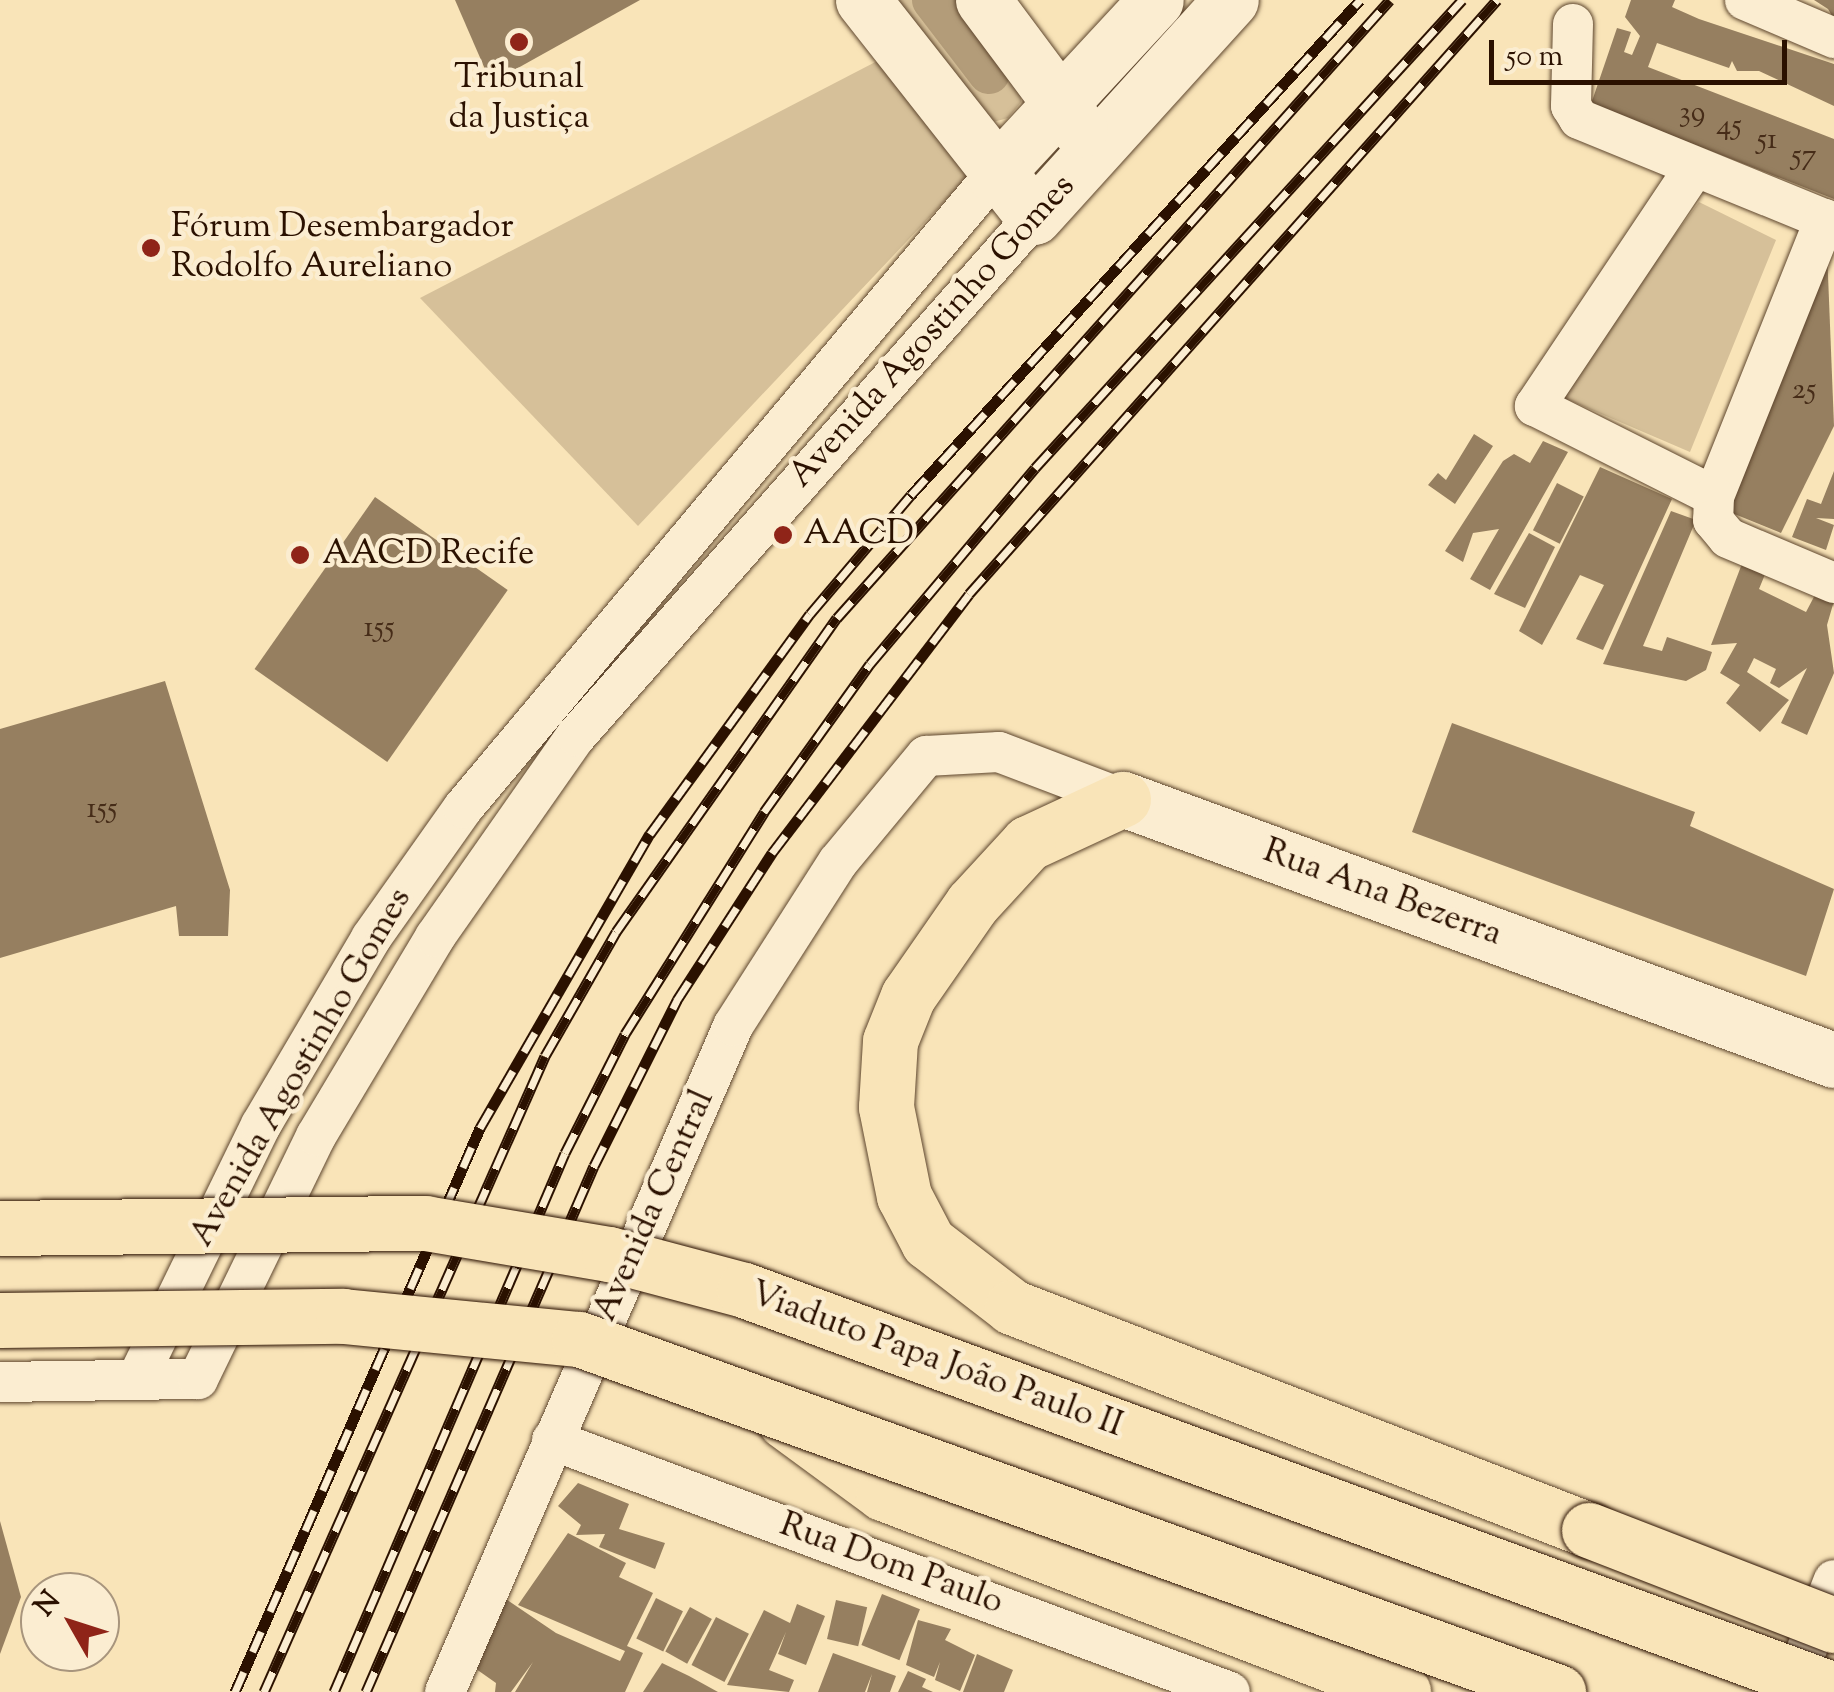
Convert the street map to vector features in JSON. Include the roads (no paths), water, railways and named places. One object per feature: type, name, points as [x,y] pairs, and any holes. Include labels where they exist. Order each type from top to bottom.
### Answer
[{"type":"highway","points":[[1123,799],[1028,843],[942,942],[890,1040],[893,1151],[928,1242],[1012,1307],[1834,1625]]},
{"type":"highway","name":"Viaduto Papa João Paulo II","points":[[0,1228],[425,1224],[609,1254],[744,1290],[1834,1690]]},
{"type":"highway","points":[[0,1320],[343,1316],[539,1335],[746,1392],[1558,1692]]},
{"type":"highway","points":[[746,1392],[883,1492],[1403,1692]]},
{"type":"street","points":[[863,0],[994,175],[1034,218]]},
{"type":"street","points":[[983,0],[1095,150]]},
{"type":"street","name":"Avenida Agostinho Gomes","points":[[1156,0],[994,175],[463,808],[371,938],[260,1125],[138,1377],[198,1379],[316,1136],[435,937],[576,736],[1232,0]]},
{"type":"street","points":[[1746,0],[1834,38]]},
{"type":"street","points":[[1573,24],[1579,118],[1829,222],[1714,496],[1714,520],[1728,538],[1834,583]]},
{"type":"street","points":[[1696,167],[1534,406],[1714,496]]},
{"type":"street","name":"Rua Ana Bezerra","points":[[926,756],[999,752],[1834,1060]]},
{"type":"street","name":"Avenida Central","points":[[446,1692],[733,1026],[838,862],[926,756]]},
{"type":"street","points":[[0,1382],[138,1377]]},
{"type":"street","name":"Rua Dom Paulo","points":[[552,1440],[1230,1692]]},
{"type":"street","points":[[1790,1692],[1834,1580]]},
{"type":"waterway","points":[[933,0],[989,73]]},
{"type":"railway","points":[[235,1692],[480,1128],[650,834],[810,614],[911,495],[1360,0]]},
{"type":"railway","points":[[264,1692],[545,1056],[616,932],[837,618],[1390,0]]},
{"type":"railway","points":[[334,1692],[565,1153],[625,1034],[764,812],[870,664],[1035,468],[1462,0]]},
{"type":"railway","points":[[366,1692],[594,1166],[677,1000],[772,853],[969,594],[1497,0]]},
{"type":"place","name":"Tribunal da Justiça","points":[[519,42]]},
{"type":"place","name":"Fórum Desembargador Rodolfo Aureliano","points":[[151,248]]},
{"type":"place","name":"AACD","points":[[783,535]]},
{"type":"place","name":"AACD Recife","points":[[300,555]]}]
